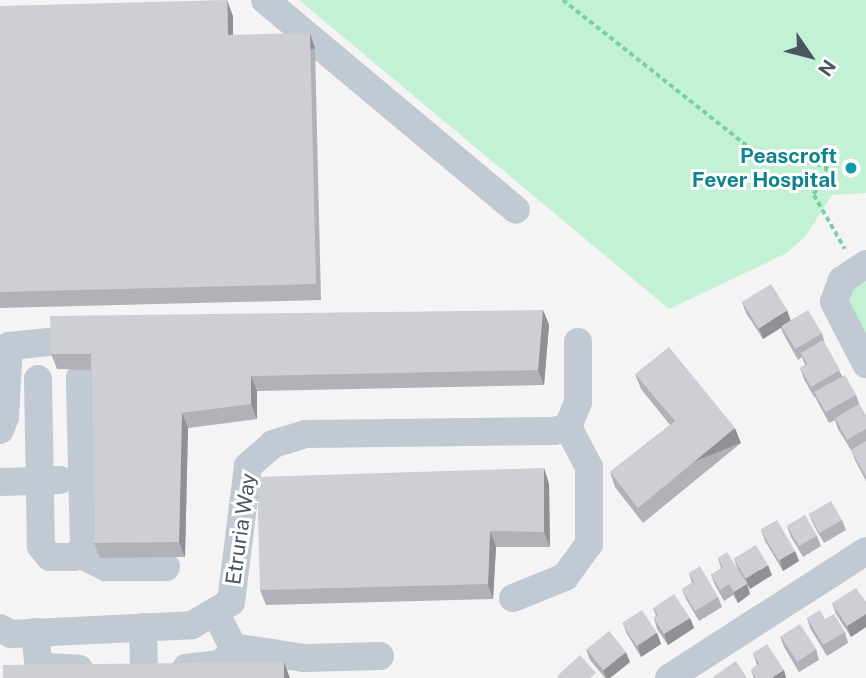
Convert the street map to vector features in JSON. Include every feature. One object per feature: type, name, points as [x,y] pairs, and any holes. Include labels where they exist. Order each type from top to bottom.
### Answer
[{"type":"street","points":[[265,0],[516,210]]},
{"type":"street","points":[[862,266],[842,280],[834,302],[866,364]]},
{"type":"street","points":[[0,430],[5,417],[9,346],[49,342]]},
{"type":"street","points":[[513,598],[565,577],[589,544],[589,467],[568,427],[578,402],[578,342]]},
{"type":"street","points":[[80,378],[80,554]]},
{"type":"street","points":[[38,379],[43,554],[80,554],[106,567],[166,567]]},
{"type":"street","name":"Etruria Way","points":[[0,628],[11,634],[192,625],[231,602],[248,466],[273,444],[305,435],[554,431],[568,427]]},
{"type":"street","points":[[0,482],[82,479]]},
{"type":"street","points":[[669,678],[866,551]]},
{"type":"street","points":[[215,612],[233,647]]},
{"type":"street","points":[[124,669],[143,627]]},
{"type":"street","points":[[35,632],[38,660],[46,667],[124,669],[220,664],[233,647]]},
{"type":"street","points":[[233,647],[304,658],[380,656]]},
{"type":"path","points":[[563,0],[750,148],[828,167],[814,195],[862,266]]},
{"type":"green space","points":[[299,0],[866,0],[866,193],[832,195],[805,237],[785,254],[669,309]]},
{"type":"green space","points":[[866,278],[866,335],[849,303],[852,286]]},
{"type":"building","points":[[227,0],[228,35],[310,33],[316,284],[0,292],[0,6]]},
{"type":"building","points":[[771,284],[787,310],[759,328],[742,302]]},
{"type":"building","points":[[543,310],[538,370],[251,376],[251,404],[182,413],[179,542],[94,543],[91,354],[51,354],[50,316]]},
{"type":"building","points":[[808,310],[822,333],[795,349],[781,326]]},
{"type":"building","points":[[823,340],[840,370],[811,387],[800,368],[807,364],[801,353]]},
{"type":"building","points":[[669,347],[735,428],[638,508],[610,472],[675,421],[635,374]]},
{"type":"building","points":[[845,375],[856,395],[826,412],[814,392]]},
{"type":"building","points":[[859,404],[866,416],[866,429],[847,440],[835,418]]},
{"type":"building","points":[[866,441],[866,477],[851,450]]},
{"type":"building","points":[[544,468],[544,532],[490,531],[488,584],[260,590],[257,477]]},
{"type":"building","points":[[831,501],[842,520],[819,533],[808,514]]},
{"type":"building","points":[[805,515],[817,536],[799,546],[787,526]]},
{"type":"building","points":[[777,520],[795,551],[779,561],[761,530]]},
{"type":"building","points":[[756,545],[768,565],[746,578],[734,558]]},
{"type":"building","points":[[727,552],[747,584],[734,592],[729,584],[720,590],[711,575],[723,567],[718,558]]},
{"type":"building","points":[[700,566],[718,597],[695,611],[682,589],[694,582],[689,573]]},
{"type":"building","points":[[856,588],[866,602],[866,614],[847,626],[832,603]]},
{"type":"building","points":[[674,594],[690,618],[664,634],[654,618],[658,615],[653,608]]},
{"type":"building","points":[[642,610],[657,633],[637,646],[622,623]]},
{"type":"building","points":[[820,610],[825,619],[834,614],[845,632],[823,645],[807,618]]},
{"type":"building","points":[[800,624],[816,649],[797,662],[781,637]]},
{"type":"building","points":[[609,631],[626,652],[603,670],[586,649]]},
{"type":"building","points":[[767,644],[784,670],[773,678],[756,678],[751,670],[759,664],[753,653]]},
{"type":"building","points":[[580,655],[596,673],[590,678],[557,676]]},
{"type":"building","points":[[736,661],[747,678],[713,677]]},
{"type":"building","points":[[284,662],[284,678],[3,678],[3,665]]},
{"type":"place","name":"Peascroft Fever Hospital","points":[[851,168]]}]
